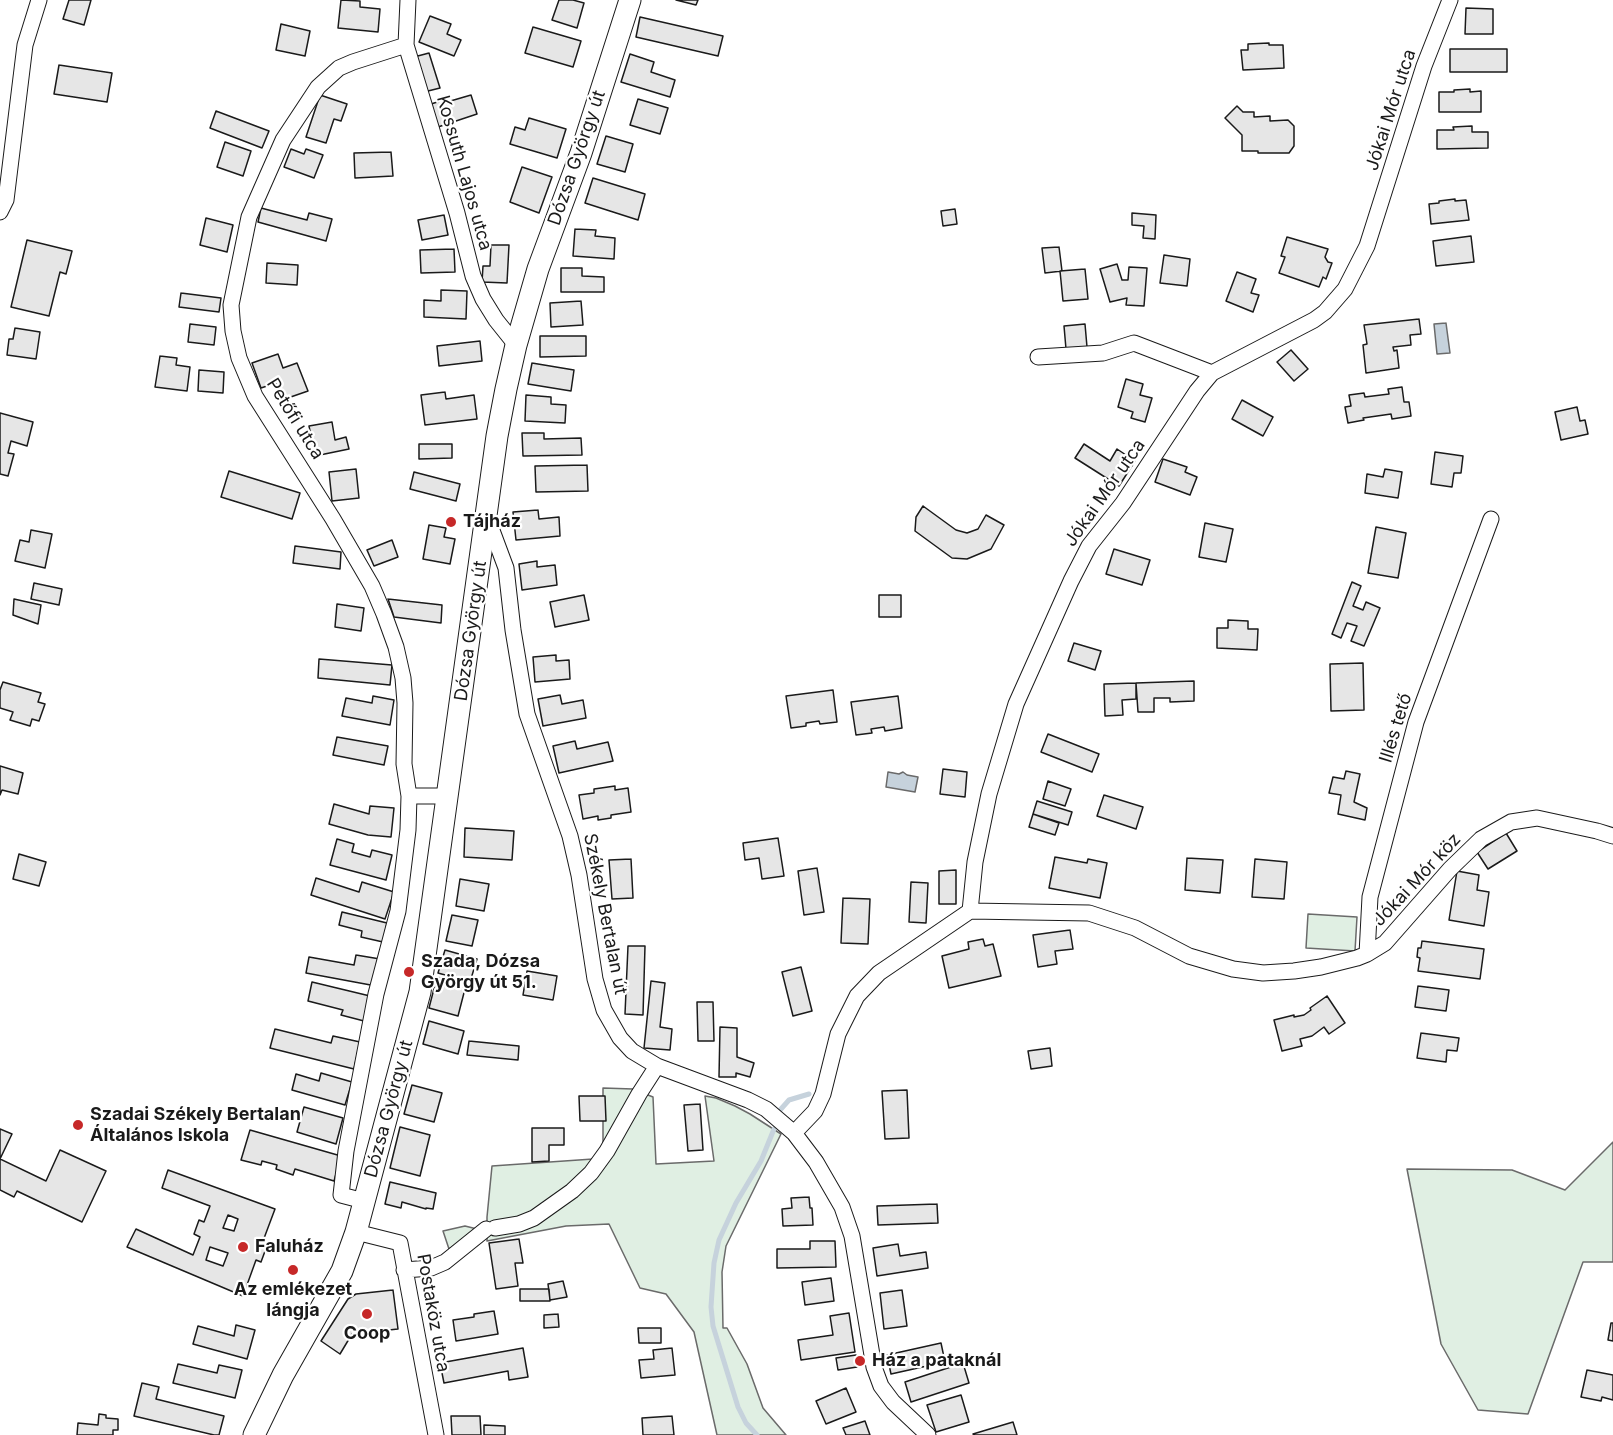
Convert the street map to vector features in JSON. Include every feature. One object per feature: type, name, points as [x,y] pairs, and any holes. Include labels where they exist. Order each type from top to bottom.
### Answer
[{"type":"main road","name":"Dózsa György út","points":[[254,1435],[283,1376],[342,1271],[356,1232],[420,992],[497,436],[516,345],[538,269],[581,153],[630,0]]},
{"type":"street","points":[[0,212],[6,200],[25,45],[39,0]]},
{"type":"street","name":"Kossuth Lajos utca","points":[[408,0],[406,45],[457,213],[473,276],[487,306],[516,345]]},
{"type":"street","name":"Jókai Mór utca","points":[[970,911],[975,862],[989,794],[1016,704],[1089,546],[1123,503],[1197,391],[1212,373],[1314,320],[1325,312],[1346,289],[1367,246],[1424,66],[1450,0]]},
{"type":"street","name":"Petőfi utca","points":[[406,45],[352,62],[333,73],[318,87],[283,140],[249,218],[231,305],[233,331],[239,358],[255,396],[333,519],[372,586],[396,647],[403,678],[404,764],[409,796]]},
{"type":"street","points":[[1038,357],[1103,353],[1134,343],[1212,373]]},
{"type":"street","name":"Székely Bertalan út","points":[[487,517],[506,568],[513,630],[527,714],[570,836],[579,875],[595,979],[611,1024],[632,1051],[657,1066],[766,1109],[794,1133],[816,1162],[842,1207],[852,1236],[874,1367],[881,1386],[893,1402],[928,1435]]},
{"type":"street","name":"Illés tető","points":[[1367,954],[1370,897],[1416,722],[1491,519]]},
{"type":"street","points":[[409,796],[448,796]]},
{"type":"street","name":"Dózsa György út","points":[[364,1201],[341,1195],[342,1184],[346,1151],[376,994],[398,911],[408,830],[409,796]]},
{"type":"street","name":"Jókai Mór köz","points":[[970,911],[1089,913],[1135,928],[1190,956],[1233,969],[1263,973],[1294,971],[1321,967],[1367,954],[1385,943],[1450,869],[1481,839],[1511,822],[1538,818],[1613,836]]},
{"type":"street","points":[[794,1133],[815,1111],[819,1103],[838,1034],[857,996],[879,974],[970,911]]},
{"type":"street","points":[[404,1270],[430,1268],[446,1262],[490,1229],[519,1224],[534,1218],[572,1191],[591,1173],[607,1151],[657,1066]]},
{"type":"street","name":"Postaköz utca","points":[[356,1232],[400,1243],[436,1435]]},
{"type":"green space","points":[[1308,914],[1357,917],[1355,951],[1306,948]]},
{"type":"green space","points":[[603,1088],[633,1089],[653,1097],[656,1164],[714,1161],[705,1096],[735,1106],[781,1134],[726,1246],[722,1272],[723,1328],[727,1328],[747,1364],[763,1408],[786,1435],[717,1435],[694,1332],[666,1294],[640,1288],[609,1224],[566,1226],[487,1241],[492,1166],[593,1159],[603,1148]]},
{"type":"green space","points":[[1613,1142],[1613,1262],[1583,1262],[1528,1414],[1478,1410],[1441,1344],[1407,1169],[1512,1170],[1565,1190]]},
{"type":"green space","points":[[465,1226],[481,1230],[449,1249],[443,1231]]},
{"type":"shaded area","points":[[1446,323],[1450,353],[1437,354],[1434,324]]},
{"type":"shaded area","points":[[888,772],[899,774],[903,772],[918,777],[915,792],[886,787]]},
{"type":"building","points":[[69,0],[91,0],[84,25],[63,19]]},
{"type":"building","points":[[341,0],[360,1],[360,7],[380,9],[378,32],[338,28]]},
{"type":"building","points":[[559,0],[584,3],[577,28],[552,20]]},
{"type":"building","points":[[676,0],[698,0],[696,5]]},
{"type":"building","points":[[1466,8],[1493,9],[1493,34],[1465,34]]},
{"type":"building","points":[[430,16],[451,24],[447,34],[461,40],[454,56],[419,42]]},
{"type":"building","points":[[640,17],[723,36],[718,56],[636,37]]},
{"type":"building","points":[[281,24],[310,31],[305,56],[276,50]]},
{"type":"building","points":[[533,27],[581,41],[573,67],[525,53]]},
{"type":"building","points":[[1269,43],[1269,45],[1283,45],[1284,68],[1243,70],[1241,50],[1248,50],[1248,44]]},
{"type":"building","points":[[1450,49],[1507,49],[1507,72],[1450,72]]},
{"type":"building","points":[[429,53],[440,88],[424,92],[414,57]]},
{"type":"building","points":[[630,54],[654,62],[651,72],[675,80],[670,97],[621,82]]},
{"type":"building","points":[[59,65],[112,73],[107,102],[54,94]]},
{"type":"building","points":[[1470,89],[1470,92],[1481,91],[1481,112],[1439,112],[1439,92]]},
{"type":"building","points":[[320,95],[347,104],[341,121],[334,119],[326,143],[306,137]]},
{"type":"building","points":[[471,95],[477,114],[438,127],[431,104]]},
{"type":"building","points":[[638,99],[668,108],[660,134],[630,125]]},
{"type":"building","points":[[1237,106],[1243,112],[1254,112],[1254,117],[1270,116],[1270,121],[1288,120],[1294,126],[1294,146],[1289,153],[1242,151],[1242,135],[1225,118]]},
{"type":"building","points":[[216,111],[269,131],[262,148],[210,128]]},
{"type":"building","points":[[529,118],[566,129],[557,158],[510,144],[515,127],[525,130]]},
{"type":"building","points":[[1472,126],[1472,132],[1488,132],[1488,148],[1437,149],[1437,130],[1454,130],[1453,127]]},
{"type":"building","points":[[606,136],[633,144],[625,172],[597,164]]},
{"type":"building","points":[[225,142],[251,151],[243,176],[217,167]]},
{"type":"building","points":[[291,149],[304,154],[306,149],[323,155],[314,178],[284,167]]},
{"type":"building","points":[[391,152],[393,176],[355,178],[354,153]]},
{"type":"building","points":[[522,167],[552,177],[539,213],[510,202]]},
{"type":"building","points":[[593,178],[645,194],[638,220],[585,203]]},
{"type":"building","points":[[1455,199],[1455,201],[1466,200],[1469,220],[1431,224],[1429,204]]},
{"type":"building","points":[[261,208],[307,220],[309,213],[332,219],[326,241],[258,222]]},
{"type":"building","points":[[955,209],[957,224],[943,226],[941,211]]},
{"type":"building","points":[[1132,213],[1156,215],[1155,239],[1143,238],[1144,226],[1132,225]]},
{"type":"building","points":[[444,215],[448,235],[422,240],[418,220]]},
{"type":"building","points":[[206,218],[233,225],[227,252],[200,245]]},
{"type":"building","points":[[575,229],[596,230],[595,236],[615,238],[614,259],[573,256]]},
{"type":"building","points":[[1471,236],[1474,262],[1436,266],[1433,241]]},
{"type":"building","points":[[1287,237],[1328,249],[1325,257],[1328,262],[1332,263],[1326,279],[1323,277],[1319,287],[1279,273],[1285,257],[1281,256]]},
{"type":"building","points":[[27,240],[72,251],[66,274],[60,272],[49,316],[11,307]]},
{"type":"building","points":[[491,245],[509,245],[507,283],[482,282],[483,266],[490,266]]},
{"type":"building","points":[[1059,247],[1062,271],[1045,273],[1042,248]]},
{"type":"building","points":[[454,249],[455,272],[421,273],[420,250]]},
{"type":"building","points":[[1164,255],[1190,259],[1187,286],[1160,283]]},
{"type":"building","points":[[267,263],[298,265],[297,285],[266,283]]},
{"type":"building","points":[[1117,264],[1122,280],[1128,280],[1129,267],[1147,268],[1144,306],[1126,305],[1127,298],[1110,302],[1100,269]]},
{"type":"building","points":[[561,268],[582,268],[582,276],[604,277],[604,292],[561,292]]},
{"type":"building","points":[[1085,269],[1088,299],[1063,301],[1060,271]]},
{"type":"building","points":[[1237,272],[1256,279],[1251,293],[1259,295],[1253,312],[1226,301]]},
{"type":"building","points":[[441,290],[467,291],[466,319],[424,317],[424,300],[441,301]]},
{"type":"building","points":[[181,293],[221,298],[219,312],[179,307]]},
{"type":"building","points":[[581,301],[583,325],[551,327],[550,303]]},
{"type":"building","points":[[1419,319],[1421,334],[1410,335],[1411,345],[1393,347],[1394,351],[1397,350],[1399,368],[1366,373],[1363,345],[1367,344],[1364,325]]},
{"type":"building","points":[[190,324],[216,327],[214,345],[188,342]]},
{"type":"building","points":[[1085,324],[1087,347],[1066,349],[1064,326]]},
{"type":"building","points":[[15,328],[40,332],[36,359],[7,355],[9,339],[13,339]]},
{"type":"building","points":[[540,336],[586,336],[586,356],[540,357]]},
{"type":"building","points":[[480,341],[482,361],[439,366],[437,346]]},
{"type":"building","points":[[1291,350],[1308,369],[1294,381],[1277,362]]},
{"type":"building","points":[[278,354],[283,368],[297,363],[308,391],[282,400],[276,383],[261,388],[252,363]]},
{"type":"building","points":[[160,356],[177,358],[176,365],[190,367],[187,391],[155,387]]},
{"type":"building","points":[[532,363],[574,370],[571,391],[528,384]]},
{"type":"building","points":[[199,370],[224,372],[223,393],[198,391]]},
{"type":"building","points":[[1126,379],[1143,384],[1140,395],[1152,398],[1145,422],[1131,418],[1133,412],[1118,407]]},
{"type":"building","points":[[1402,387],[1404,402],[1409,402],[1411,416],[1392,419],[1391,414],[1363,418],[1364,420],[1348,423],[1345,407],[1351,406],[1349,395],[1364,393],[1365,397],[1389,394],[1388,389]]},
{"type":"building","points":[[445,392],[446,399],[474,395],[477,419],[425,425],[421,395]]},
{"type":"building","points":[[526,395],[551,397],[551,404],[566,405],[565,423],[525,421]]},
{"type":"building","points":[[1242,400],[1273,417],[1263,436],[1232,419]]},
{"type":"building","points":[[1577,407],[1580,421],[1585,420],[1588,434],[1561,440],[1555,412]]},
{"type":"building","points":[[0,413],[33,422],[27,446],[11,441],[8,453],[14,454],[8,476],[0,474]]},
{"type":"building","points":[[332,422],[335,440],[346,437],[349,449],[315,456],[309,426]]},
{"type":"building","points":[[522,433],[544,433],[544,439],[581,438],[582,455],[523,456]]},
{"type":"building","points":[[419,444],[452,444],[452,458],[419,459]]},
{"type":"building","points":[[1084,444],[1110,461],[1117,449],[1135,461],[1119,486],[1075,458]]},
{"type":"building","points":[[1435,452],[1463,456],[1461,473],[1454,473],[1452,487],[1431,484]]},
{"type":"building","points":[[1163,459],[1187,467],[1185,472],[1197,477],[1190,495],[1155,482]]},
{"type":"building","points":[[587,465],[588,491],[536,492],[535,466]]},
{"type":"building","points":[[356,469],[359,498],[332,501],[329,472]]},
{"type":"building","points":[[1385,469],[1402,472],[1398,498],[1365,493],[1367,474],[1383,477]]},
{"type":"building","points":[[229,471],[300,493],[292,519],[221,497]]},
{"type":"building","points":[[414,472],[460,484],[456,501],[410,489]]},
{"type":"building","points":[[923,506],[956,530],[967,533],[978,529],[986,515],[1004,525],[991,549],[967,559],[952,558],[915,531],[916,517]]},
{"type":"building","points":[[538,510],[539,519],[559,517],[560,536],[516,540],[513,512]]},
{"type":"building","points":[[1205,523],[1233,529],[1226,562],[1199,557]]},
{"type":"building","points":[[429,525],[446,528],[444,537],[455,539],[450,564],[423,559]]},
{"type":"building","points":[[1376,527],[1406,533],[1398,578],[1368,573]]},
{"type":"building","points":[[31,530],[52,534],[45,568],[15,561],[20,540],[29,542]]},
{"type":"building","points":[[392,540],[398,557],[374,566],[367,550]]},
{"type":"building","points":[[295,546],[341,552],[340,569],[293,563]]},
{"type":"building","points":[[1114,549],[1150,560],[1142,585],[1106,574]]},
{"type":"building","points":[[537,561],[537,567],[555,565],[557,585],[522,590],[519,564]]},
{"type":"building","points":[[1352,582],[1361,586],[1353,606],[1363,610],[1366,602],[1380,608],[1364,646],[1351,641],[1357,626],[1347,623],[1341,638],[1332,634]]},
{"type":"building","points":[[34,583],[62,589],[59,605],[31,599]]},
{"type":"building","points":[[584,595],[589,620],[555,627],[550,602]]},
{"type":"building","points":[[879,595],[901,595],[901,617],[879,617]]},
{"type":"building","points":[[14,599],[41,605],[38,624],[13,615]]},
{"type":"building","points":[[388,599],[442,605],[441,623],[394,617]]},
{"type":"building","points":[[337,604],[364,608],[361,631],[335,627]]},
{"type":"building","points":[[1228,620],[1248,621],[1248,629],[1258,629],[1257,650],[1217,648],[1217,628],[1228,628]]},
{"type":"building","points":[[1074,643],[1101,651],[1095,670],[1068,661]]},
{"type":"building","points":[[556,655],[556,661],[569,660],[570,679],[535,682],[533,657]]},
{"type":"building","points":[[319,659],[392,665],[390,685],[318,678]]},
{"type":"building","points":[[1363,663],[1364,710],[1331,711],[1330,664]]},
{"type":"building","points":[[1194,681],[1194,701],[1170,702],[1170,698],[1154,698],[1154,712],[1138,712],[1136,683]]},
{"type":"building","points":[[3,682],[41,693],[38,702],[45,704],[39,721],[32,719],[30,726],[10,720],[13,712],[0,708],[0,690]]},
{"type":"building","points":[[1136,683],[1136,699],[1122,700],[1123,715],[1105,716],[1104,684]]},
{"type":"building","points":[[833,690],[837,722],[820,724],[819,721],[791,728],[786,696]]},
{"type":"building","points":[[560,695],[562,704],[583,700],[586,718],[543,726],[538,699]]},
{"type":"building","points":[[373,696],[394,700],[390,725],[342,716],[346,698],[372,703]]},
{"type":"building","points":[[898,696],[902,728],[885,731],[884,727],[871,729],[872,733],[856,735],[851,702]]},
{"type":"building","points":[[1048,734],[1099,754],[1092,772],[1041,752]]},
{"type":"building","points":[[337,737],[388,746],[384,765],[333,755]]},
{"type":"building","points":[[575,741],[577,749],[608,742],[613,761],[559,773],[553,746]]},
{"type":"building","points":[[0,766],[23,773],[18,794],[2,790],[0,795]]},
{"type":"building","points":[[943,769],[967,772],[965,797],[940,794]]},
{"type":"building","points":[[1346,771],[1360,774],[1354,802],[1367,808],[1365,820],[1338,814],[1341,795],[1329,793],[1333,777],[1344,779]]},
{"type":"building","points":[[1048,781],[1071,789],[1065,806],[1043,799]]},
{"type":"building","points":[[615,786],[615,790],[628,788],[631,812],[598,820],[598,816],[583,819],[579,795],[594,793],[594,789]]},
{"type":"building","points":[[1104,795],[1143,807],[1136,829],[1097,816]]},
{"type":"building","points":[[1037,801],[1072,812],[1068,825],[1033,814]]},
{"type":"building","points":[[334,804],[369,814],[370,806],[394,808],[391,837],[368,835],[329,824]]},
{"type":"building","points":[[1033,814],[1059,823],[1055,835],[1029,827]]},
{"type":"building","points":[[465,828],[514,831],[512,860],[464,857]]},
{"type":"building","points":[[1506,833],[1517,851],[1488,869],[1477,852]]},
{"type":"building","points":[[778,838],[784,876],[762,879],[759,858],[745,860],[743,843]]},
{"type":"building","points":[[337,839],[354,844],[352,852],[370,857],[372,850],[392,855],[386,880],[330,865]]},
{"type":"building","points":[[19,854],[46,862],[39,886],[13,879]]},
{"type":"building","points":[[1055,857],[1087,863],[1088,859],[1107,863],[1100,898],[1049,888]]},
{"type":"building","points":[[1187,858],[1223,860],[1220,893],[1185,890]]},
{"type":"building","points":[[631,859],[633,898],[612,899],[609,860]]},
{"type":"building","points":[[1255,859],[1287,862],[1284,899],[1252,897]]},
{"type":"building","points":[[817,868],[824,912],[804,915],[798,871]]},
{"type":"building","points":[[956,870],[956,904],[939,904],[939,871]]},
{"type":"building","points":[[1457,871],[1479,875],[1477,890],[1489,892],[1484,926],[1449,920]]},
{"type":"building","points":[[316,878],[359,892],[362,882],[394,892],[385,919],[311,895]]},
{"type":"building","points":[[460,879],[489,884],[484,911],[456,906]]},
{"type":"building","points":[[911,882],[928,883],[926,923],[909,922]]},
{"type":"building","points":[[843,898],[870,899],[868,944],[841,943]]},
{"type":"building","points":[[342,912],[387,923],[383,942],[361,937],[362,931],[339,925]]},
{"type":"building","points":[[452,915],[478,920],[472,946],[446,941]]},
{"type":"building","points":[[1070,930],[1073,949],[1055,951],[1057,964],[1038,967],[1033,935]]},
{"type":"building","points":[[983,939],[985,946],[993,944],[1001,976],[949,988],[942,956],[969,949],[968,942]]},
{"type":"building","points":[[1422,941],[1484,949],[1480,979],[1418,971],[1420,958],[1417,957],[1418,948],[1421,948]]},
{"type":"building","points":[[628,946],[645,946],[643,1015],[625,1014]]},
{"type":"building","points":[[445,950],[477,959],[470,982],[438,973]]},
{"type":"building","points":[[356,955],[380,959],[376,986],[306,973],[309,957],[354,965]]},
{"type":"building","points":[[801,967],[812,1011],[793,1016],[782,972]]},
{"type":"building","points":[[527,971],[557,976],[553,1000],[523,995]]},
{"type":"building","points":[[437,977],[466,985],[458,1016],[429,1008]]},
{"type":"building","points":[[651,981],[665,983],[660,1027],[672,1029],[670,1050],[644,1048]]},
{"type":"building","points":[[312,982],[370,996],[364,1021],[341,1015],[343,1010],[308,1001]]},
{"type":"building","points":[[1418,986],[1449,990],[1446,1011],[1415,1007]]},
{"type":"building","points":[[1327,996],[1345,1023],[1329,1034],[1324,1027],[1312,1036],[1300,1039],[1302,1046],[1282,1051],[1274,1020],[1304,1015]]},
{"type":"building","points":[[697,1002],[713,1002],[714,1041],[698,1041]]},
{"type":"building","points":[[429,1021],[464,1031],[458,1054],[423,1044]]},
{"type":"building","points":[[720,1027],[737,1028],[737,1057],[754,1063],[750,1077],[736,1073],[736,1077],[719,1077]]},
{"type":"building","points":[[275,1029],[331,1043],[333,1036],[360,1042],[354,1069],[270,1048]]},
{"type":"building","points":[[1421,1033],[1459,1038],[1457,1051],[1447,1050],[1446,1062],[1417,1058]]},
{"type":"building","points":[[469,1041],[519,1046],[518,1060],[467,1055]]},
{"type":"building","points":[[1050,1048],[1052,1066],[1031,1069],[1028,1051]]},
{"type":"building","points":[[321,1073],[352,1082],[345,1105],[292,1090],[296,1074],[319,1081]]},
{"type":"building","points":[[412,1085],[442,1093],[434,1122],[404,1114]]},
{"type":"building","points":[[907,1090],[909,1138],[885,1139],[882,1091]]},
{"type":"building","points":[[579,1096],[605,1096],[606,1121],[580,1121]]},
{"type":"building","points":[[700,1104],[703,1150],[688,1151],[684,1105]]},
{"type":"building","points":[[304,1107],[343,1118],[336,1144],[297,1132]]},
{"type":"building","points":[[400,1127],[430,1135],[420,1176],[390,1168]]},
{"type":"building","points":[[532,1128],[564,1128],[564,1145],[549,1145],[549,1161],[532,1162]]},
{"type":"building","points":[[0,1129],[12,1134],[0,1159]]},
{"type":"building","points":[[250,1130],[341,1156],[334,1181],[295,1169],[293,1175],[276,1169],[277,1165],[262,1161],[261,1165],[241,1160]]},
{"type":"building","points":[[60,1150],[106,1171],[82,1222],[17,1191],[14,1197],[0,1190],[0,1159],[46,1181]]},
{"type":"building","points":[[168,1170],[275,1209],[263,1241],[268,1243],[261,1262],[256,1260],[243,1296],[127,1247],[136,1229],[193,1255],[200,1237],[194,1234],[199,1220],[204,1222],[210,1206],[162,1188]],"holes":[[[228,1215],[238,1219],[234,1231],[223,1228]],[[210,1247],[228,1253],[223,1266],[206,1260]]]},
{"type":"building","points":[[390,1182],[436,1193],[433,1209],[402,1202],[401,1208],[385,1204]]},
{"type":"building","points":[[809,1197],[813,1225],[783,1226],[782,1209],[792,1208],[791,1198]]},
{"type":"building","points":[[937,1204],[938,1223],[878,1225],[877,1206]]},
{"type":"building","points":[[519,1239],[523,1263],[515,1263],[518,1286],[496,1289],[489,1243]]},
{"type":"building","points":[[810,1241],[835,1241],[836,1267],[777,1268],[777,1249],[810,1249]]},
{"type":"building","points":[[898,1244],[900,1256],[926,1252],[928,1268],[877,1276],[873,1248]]},
{"type":"building","points":[[831,1278],[834,1301],[805,1305],[802,1282]]},
{"type":"building","points":[[563,1281],[567,1297],[550,1300],[548,1284]]},
{"type":"building","points":[[520,1289],[549,1289],[550,1301],[520,1301]]},
{"type":"building","name":"Coop","points":[[393,1290],[398,1329],[352,1334],[340,1354],[321,1341],[348,1299],[356,1294]]},
{"type":"building","points":[[902,1290],[907,1326],[884,1329],[880,1293]]},
{"type":"building","points":[[494,1311],[498,1334],[456,1341],[453,1320]]},
{"type":"building","points":[[849,1313],[855,1352],[801,1360],[798,1340],[833,1335],[830,1316]]},
{"type":"building","points":[[558,1314],[559,1327],[544,1328],[544,1315]]},
{"type":"building","points":[[1611,1323],[1613,1323],[1613,1341],[1608,1340]]},
{"type":"building","points":[[236,1325],[255,1330],[247,1359],[193,1344],[198,1326],[234,1336]]},
{"type":"building","points":[[638,1328],[661,1328],[661,1343],[639,1343]]},
{"type":"building","points":[[941,1343],[945,1362],[891,1374],[887,1355]]},
{"type":"building","points":[[523,1348],[528,1377],[509,1380],[508,1371],[444,1383],[440,1363]]},
{"type":"building","points":[[672,1348],[675,1375],[641,1378],[639,1360],[654,1359],[653,1350]]},
{"type":"building","points":[[856,1355],[857,1367],[838,1370],[836,1358]]},
{"type":"building","points":[[963,1363],[969,1383],[911,1402],[905,1382]]},
{"type":"building","points":[[178,1364],[217,1373],[219,1365],[242,1370],[235,1398],[173,1383]]},
{"type":"building","points":[[1587,1370],[1613,1375],[1613,1400],[1602,1397],[1601,1401],[1581,1397]]},
{"type":"building","points":[[142,1383],[159,1387],[156,1399],[224,1416],[219,1435],[134,1416]]},
{"type":"building","points":[[846,1388],[856,1412],[826,1424],[816,1401]]},
{"type":"building","points":[[961,1395],[969,1422],[936,1432],[927,1405]]},
{"type":"building","points":[[99,1414],[106,1415],[106,1418],[118,1419],[118,1430],[113,1430],[113,1435],[77,1435],[78,1423],[98,1425]]},
{"type":"building","points":[[451,1416],[480,1416],[481,1435],[452,1435]]},
{"type":"building","points":[[672,1416],[674,1435],[643,1435],[642,1418]]},
{"type":"building","points":[[865,1421],[870,1435],[846,1435],[843,1428]]},
{"type":"building","points":[[1013,1422],[1017,1435],[973,1434]]},
{"type":"building","points":[[484,1425],[505,1426],[505,1435],[484,1435]]},
{"type":"waterway","points":[[781,1109],[789,1100],[809,1094]]},
{"type":"waterway","points":[[757,1435],[746,1423],[738,1407],[713,1326],[711,1307],[714,1263],[719,1240],[736,1203],[761,1161],[774,1129]]},
{"type":"place","name":"Tájház","points":[[451,522]]},
{"type":"place","name":"Szada, Dózsa György út 51.","points":[[409,972]]},
{"type":"place","name":"Szadai Székely Bertalan Általános Iskola","points":[[78,1125]]},
{"type":"place","name":"Faluház","points":[[243,1247]]},
{"type":"place","name":"Az emlékezet lángja","points":[[293,1270]]},
{"type":"place","name":"Coop","points":[[367,1314]]},
{"type":"place","name":"Ház a pataknál","points":[[860,1361]]}]
